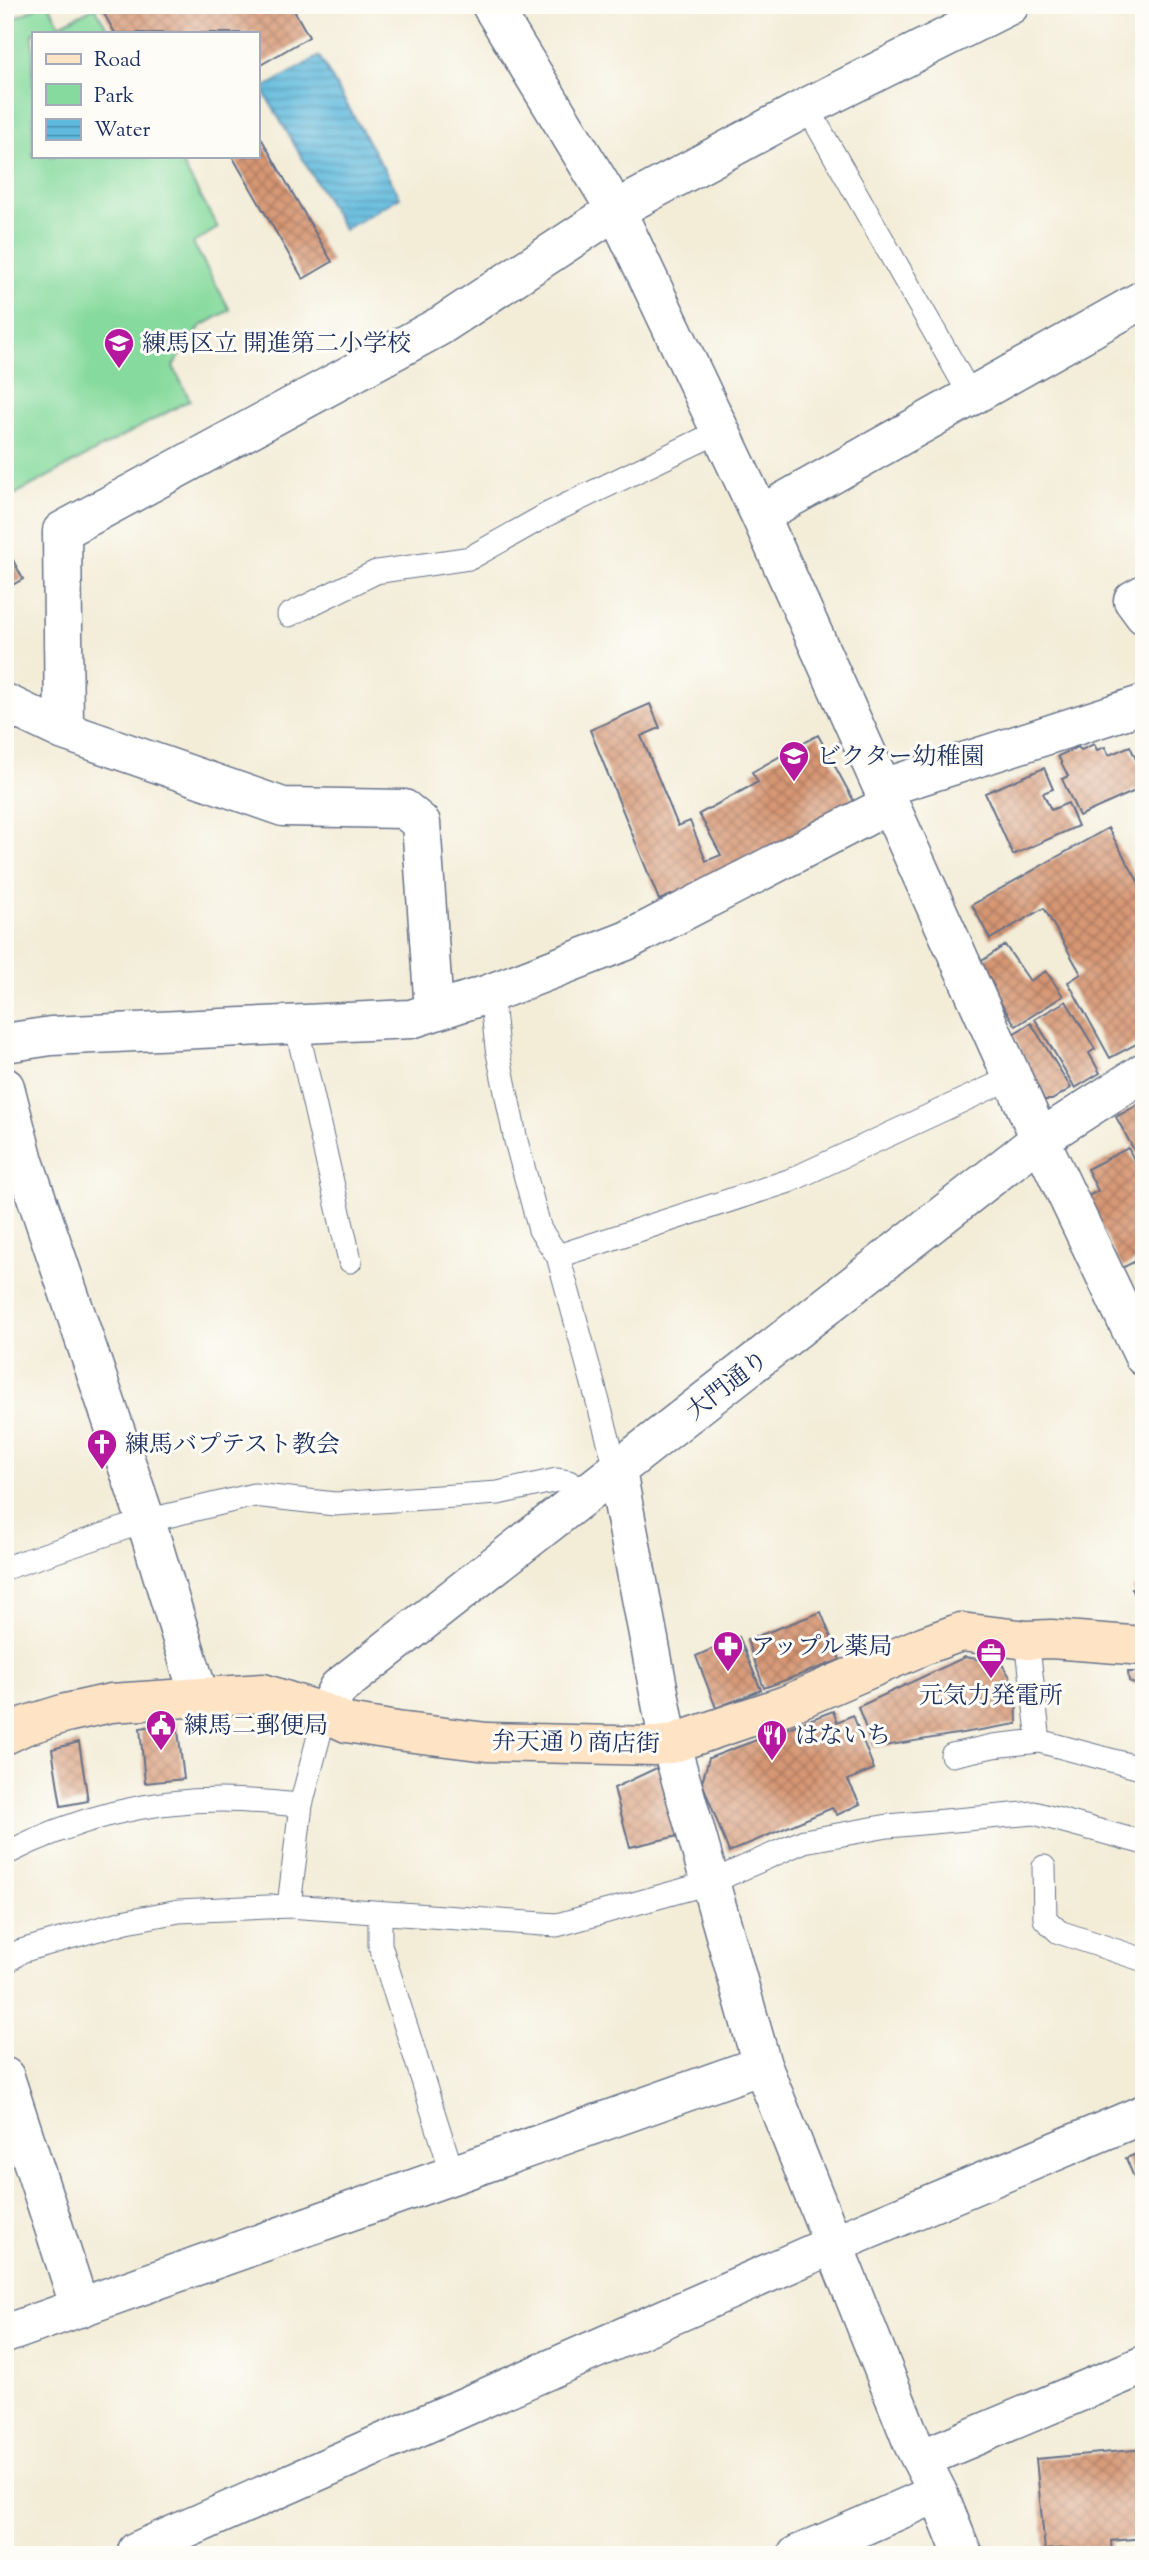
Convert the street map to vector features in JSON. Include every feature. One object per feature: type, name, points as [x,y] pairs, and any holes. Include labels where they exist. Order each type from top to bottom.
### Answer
[{"type":"main road","name":"弁天通り商店街","points":[[5,1735],[66,1713],[111,1703],[263,1693],[347,1723],[487,1742],[655,1746],[671,1744],[786,1705],[961,1632],[1027,1640],[1051,1639],[1144,1646]]},
{"type":"street","points":[[491,5],[616,210],[760,515],[1040,1139],[1144,1357]]},
{"type":"street","points":[[64,731],[62,531],[440,326],[616,210],[807,107],[1010,5]]},
{"type":"street","points":[[760,515],[1144,299]]},
{"type":"street","points":[[1144,594],[1133,600],[1144,615]]},
{"type":"street","points":[[5,703],[64,731],[283,807],[404,809],[421,823],[434,1012]]},
{"type":"street","points":[[5,1043],[51,1036],[411,1019],[491,993],[626,941],[886,796],[1142,709]]},
{"type":"street","name":"大門通り","points":[[325,1713],[338,1688],[1040,1139],[1144,1072]]},
{"type":"street","points":[[5,1087],[24,1161],[146,1521],[199,1696]]},
{"type":"street","points":[[617,1471],[671,1744],[762,2065],[832,2245],[962,2555]]},
{"type":"street","points":[[5,2334],[762,2065]]},
{"type":"street","points":[[5,2077],[80,2308]]},
{"type":"street","points":[[138,2555],[136,2551],[832,2245],[1144,2114]]},
{"type":"street","points":[[921,2459],[1144,2365]]},
{"type":"street","points":[[797,2555],[938,2493]]},
{"type":"lane","points":[[807,107],[971,396]]},
{"type":"lane","points":[[289,615],[376,572],[470,558],[550,513],[720,431]]},
{"type":"lane","points":[[491,993],[497,1048],[516,1141],[540,1230],[558,1256],[617,1471]]},
{"type":"lane","points":[[296,1024],[350,1261]]},
{"type":"lane","points":[[558,1256],[789,1181],[1013,1077]]},
{"type":"lane","points":[[5,1568],[146,1521],[254,1495],[335,1504],[498,1493],[558,1480],[569,1482],[583,1497]]},
{"type":"lane","points":[[1027,1640],[1039,1741]]},
{"type":"lane","points":[[289,1906],[301,1805],[325,1713]]},
{"type":"lane","points":[[952,1755],[993,1746],[1039,1741],[1144,1769]]},
{"type":"lane","points":[[5,1854],[51,1833],[140,1807],[220,1800],[301,1805]]},
{"type":"lane","points":[[5,1963],[21,1951],[140,1918],[179,1911],[289,1906],[557,1925],[709,1883],[804,1841],[888,1826],[1034,1813],[1144,1843]]},
{"type":"lane","points":[[1044,1867],[1045,1919],[1059,1932],[1144,1960]]},
{"type":"lane","points":[[380,1913],[380,1945],[453,2175]]},
{"type":"green space","points":[[41,5],[49,5],[60,25],[95,7],[109,32],[32,32],[32,158],[179,158],[218,228],[193,243],[230,310],[201,326],[173,366],[190,400],[12,496],[5,484],[5,23]]},
{"type":"water","points":[[319,56],[400,197],[344,230],[262,89]]},
{"type":"building","points":[[99,5],[291,5],[309,37],[259,66],[259,32],[114,32]]},
{"type":"building","points":[[259,134],[332,262],[303,279],[233,158],[259,158]]},
{"type":"building","points":[[5,545],[23,579],[5,589]]},
{"type":"building","points":[[650,704],[660,728],[641,736],[678,826],[690,821],[706,861],[721,855],[699,814],[758,782],[752,772],[818,735],[856,805],[705,882],[659,900],[590,730]]},
{"type":"building","points":[[1094,744],[1097,750],[1105,747],[1109,755],[1130,746],[1144,777],[1144,787],[1079,816],[1062,779],[1068,776],[1058,756],[1078,747],[1081,750]]},
{"type":"building","points":[[1044,768],[1053,789],[1043,793],[1051,810],[1068,803],[1078,826],[1013,855],[985,793]]},
{"type":"building","points":[[1108,828],[1144,892],[1144,1040],[1110,1058],[1068,982],[1081,974],[1044,908],[990,939],[972,905]]},
{"type":"building","points":[[1005,945],[1030,981],[1046,971],[1063,996],[1016,1026],[991,988],[994,986],[979,963]]},
{"type":"building","points":[[1066,1001],[1095,1049],[1089,1053],[1100,1073],[1075,1088],[1035,1019]]},
{"type":"building","points":[[1031,1023],[1071,1088],[1052,1100],[1044,1100],[1013,1034]]},
{"type":"building","points":[[1141,1103],[1144,1108],[1144,1160],[1140,1161],[1116,1117]]},
{"type":"building","points":[[1128,1148],[1139,1169],[1144,1167],[1144,1257],[1122,1268],[1086,1197],[1098,1191],[1087,1169]]},
{"type":"building","points":[[1144,1583],[1144,1616],[1132,1588]]},
{"type":"building","points":[[821,1612],[840,1660],[764,1688],[747,1640]]},
{"type":"building","points":[[739,1637],[761,1690],[716,1708],[696,1656]]},
{"type":"building","points":[[965,1657],[1001,1663],[1016,1686],[1017,1724],[873,1748],[858,1707]]},
{"type":"building","points":[[1128,1672],[1144,1672],[1144,1745],[1140,1744],[1139,1687],[1129,1681]]},
{"type":"building","points":[[833,1711],[837,1722],[853,1715],[874,1769],[848,1780],[860,1804],[837,1815],[832,1808],[729,1852],[702,1782],[709,1758]]},
{"type":"building","points":[[177,1722],[184,1779],[145,1783],[140,1728]]},
{"type":"building","points":[[79,1742],[88,1801],[61,1806],[52,1749]]},
{"type":"building","points":[[663,1765],[682,1835],[630,1847],[614,1788]]},
{"type":"building","points":[[1144,2151],[1144,2202],[1126,2158]]},
{"type":"building","points":[[1144,2449],[1144,2538],[1111,2541],[1112,2555],[1068,2555],[1067,2548],[1045,2550],[1036,2459]]},
{"type":"place","name":"練馬区立 開進第二小学校","points":[[119,370]]},
{"type":"place","name":"ビクター幼稚園","points":[[794,783]]},
{"type":"place","name":"練馬バプテスト教会","points":[[102,1471]]},
{"type":"place","name":"アップル薬局","points":[[728,1673]]},
{"type":"place","name":"元気力発電所","points":[[991,1680]]},
{"type":"place","name":"練馬二郵便局","points":[[161,1752]]},
{"type":"place","name":"はないち","points":[[772,1762]]}]
